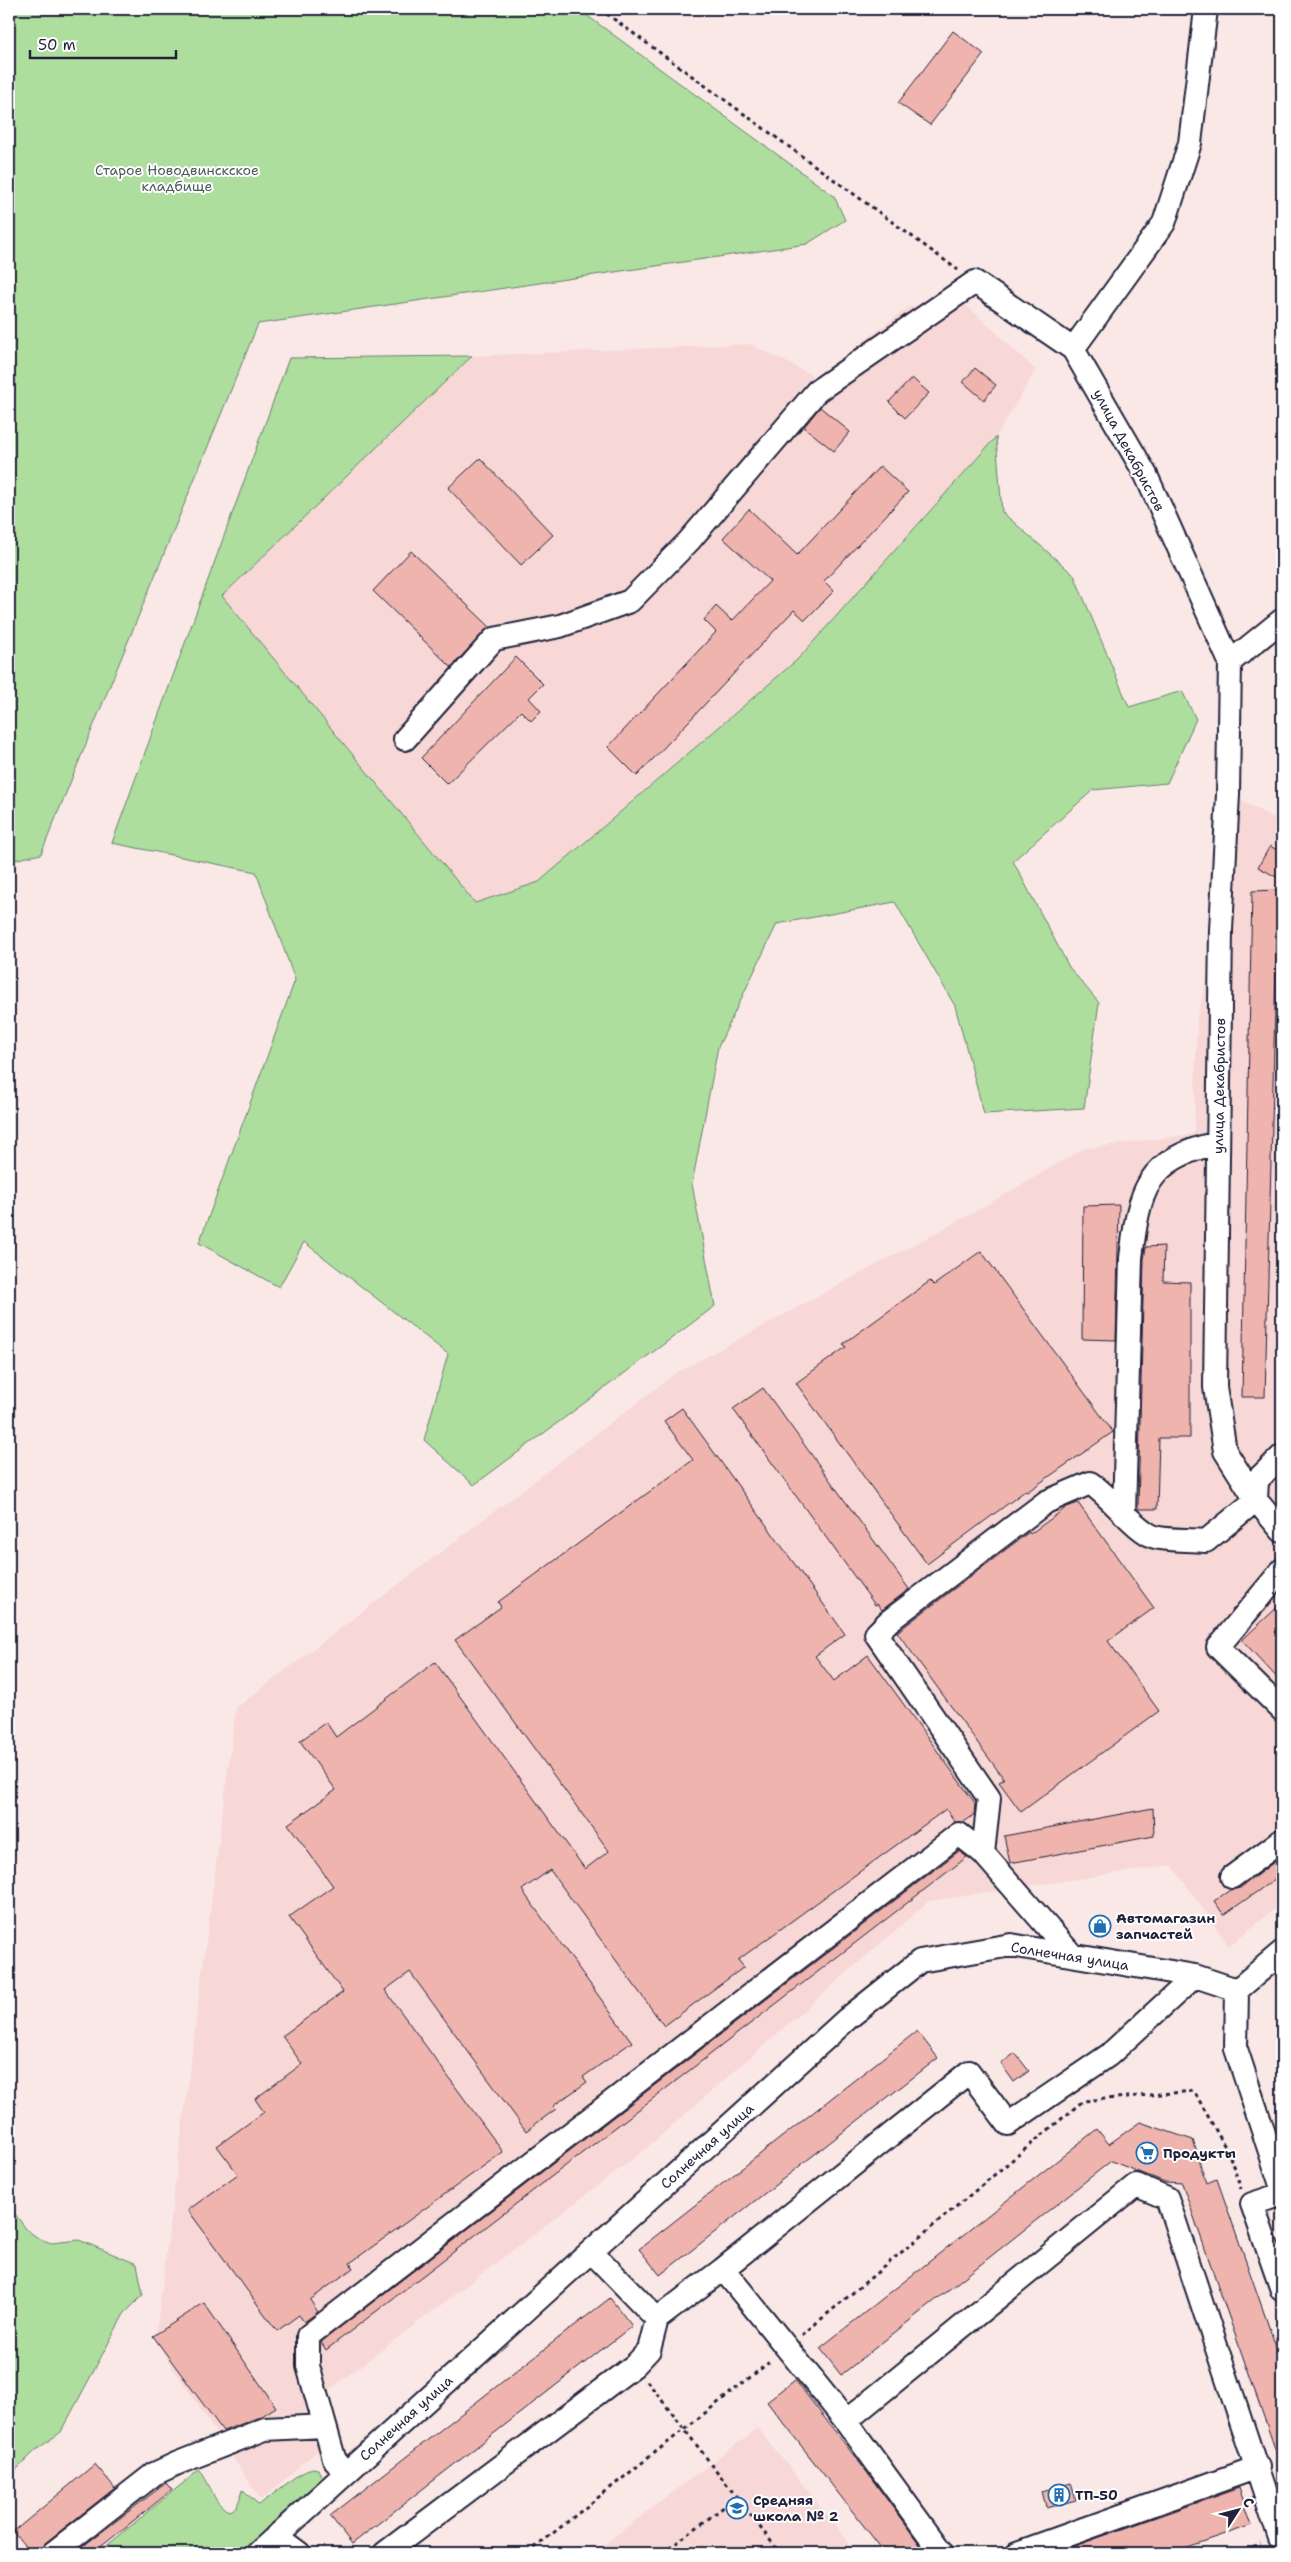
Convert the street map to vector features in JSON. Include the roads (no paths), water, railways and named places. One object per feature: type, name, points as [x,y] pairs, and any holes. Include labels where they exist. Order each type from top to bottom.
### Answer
[{"type":"street","points":[[1074,349],[1164,223],[1190,143],[1206,9]]},
{"type":"street","name":"улица Декабристов","points":[[405,738],[494,639],[560,626],[630,601],[688,541],[817,391],[975,282],[1074,349],[1146,475],[1230,662],[1228,794],[1222,930],[1215,1387],[1224,1450],[1256,1500],[1282,1531]]},
{"type":"street","points":[[1230,662],[1282,620]]},
{"type":"street","points":[[1124,1514],[1131,1258],[1142,1195],[1159,1169],[1190,1149],[1218,1143]]},
{"type":"street","points":[[983,1853],[990,1798],[876,1634],[897,1615],[1046,1502],[1090,1483],[1103,1491],[1124,1514],[1154,1537],[1206,1541],[1256,1500],[1257,1480],[1282,1456]]},
{"type":"street","points":[[1282,1570],[1218,1648],[1282,1710]]},
{"type":"street","points":[[344,2474],[334,2458],[308,2366],[308,2336],[959,1834],[983,1853],[1072,1955]]},
{"type":"street","points":[[1232,1877],[1282,1840]]},
{"type":"street","name":"Солнечная улица","points":[[258,2553],[847,2019],[920,1961],[1011,1945],[1195,1976],[1237,1990]]},
{"type":"street","points":[[1282,1952],[1237,1990],[1236,2049],[1282,2188]]},
{"type":"street","points":[[385,2553],[635,2365],[649,2350],[657,2320],[969,2072],[1008,2124],[1109,2055],[1195,1976]]},
{"type":"street","points":[[846,2421],[1136,2185],[1167,2198],[1282,2542]]},
{"type":"street","points":[[1282,2194],[1252,2204],[1282,2290]]},
{"type":"street","points":[[591,2251],[657,2320]]},
{"type":"street","points":[[723,2269],[846,2421],[942,2553]]},
{"type":"street","points":[[53,2553],[154,2474],[178,2462],[265,2429],[325,2426]]},
{"type":"street","points":[[1017,2553],[1258,2466]]},
{"type":"street","points":[[276,2536],[299,2553]]},
{"type":"place","name":"Автомагазин запчастей","points":[[1100,1926]]},
{"type":"place","name":"Продукты","points":[[1147,2153]]},
{"type":"place","name":"ТП-50","points":[[1059,2495]]},
{"type":"place","name":"Средняя школа № 2","points":[[737,2508]]},
{"type":"park label","name":"Старое Новодвинскское кладбище","points":[[177,178]]}]
